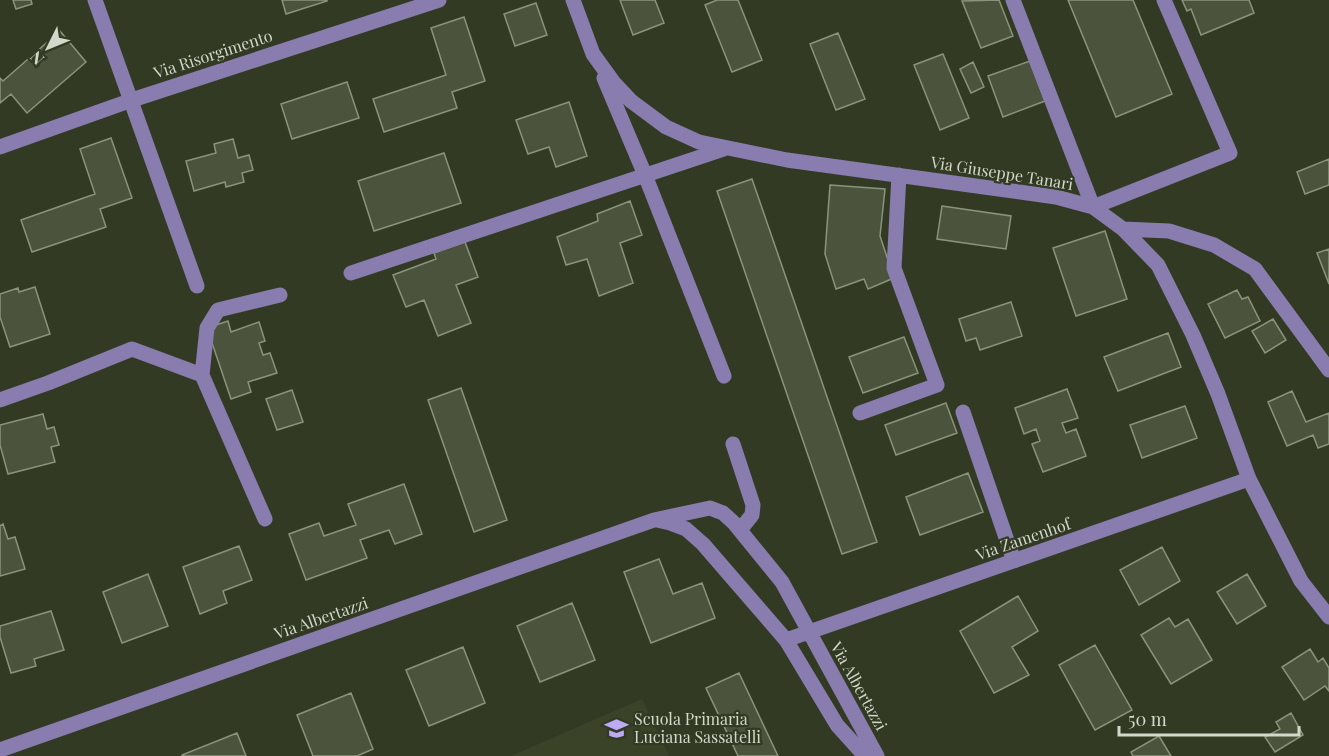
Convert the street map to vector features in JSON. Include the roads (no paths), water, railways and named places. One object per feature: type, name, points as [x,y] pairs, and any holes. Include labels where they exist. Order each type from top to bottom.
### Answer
[{"type":"street","points":[[96,0],[196,286]]},
{"type":"street","name":"Via Risorgimento","points":[[0,147],[132,100],[439,0]]},
{"type":"street","name":"Via Giuseppe Tanari","points":[[573,0],[593,54],[614,83],[631,101],[658,122],[699,142],[724,149],[787,160],[1045,195],[1093,207],[1122,229],[1158,266],[1193,335],[1218,394],[1249,479],[1301,581],[1329,617]]},
{"type":"street","points":[[1013,0],[1093,207],[1230,153],[1164,0]]},
{"type":"street","points":[[593,54],[645,175],[724,376]]},
{"type":"street","points":[[351,273],[724,149]]},
{"type":"street","points":[[860,413],[937,385],[894,268],[899,175]]},
{"type":"street","points":[[1122,229],[1169,231],[1214,244],[1255,269],[1329,370]]},
{"type":"street","points":[[265,519],[202,375],[207,328],[218,310],[280,295]]},
{"type":"street","points":[[0,400],[132,349],[202,375]]},
{"type":"street","points":[[963,412],[1014,561]]},
{"type":"street","points":[[733,444],[753,506],[752,515],[740,530]]},
{"type":"street","name":"Via Zamenhof","points":[[810,633],[1249,479]]},
{"type":"street","name":"Via Albertazzi","points":[[0,750],[654,520],[710,508],[723,513],[740,530],[782,582],[877,756]]},
{"type":"street","name":"Via Albertazzi","points":[[654,520],[670,522],[686,529],[703,544],[786,640],[837,725],[865,756]]},
{"type":"street","name":"Via Albertazzi","points":[[786,640],[810,633]]},
{"type":"place","name":"Scuola Primaria Luciana Sassatelli","points":[[616,728]]}]
